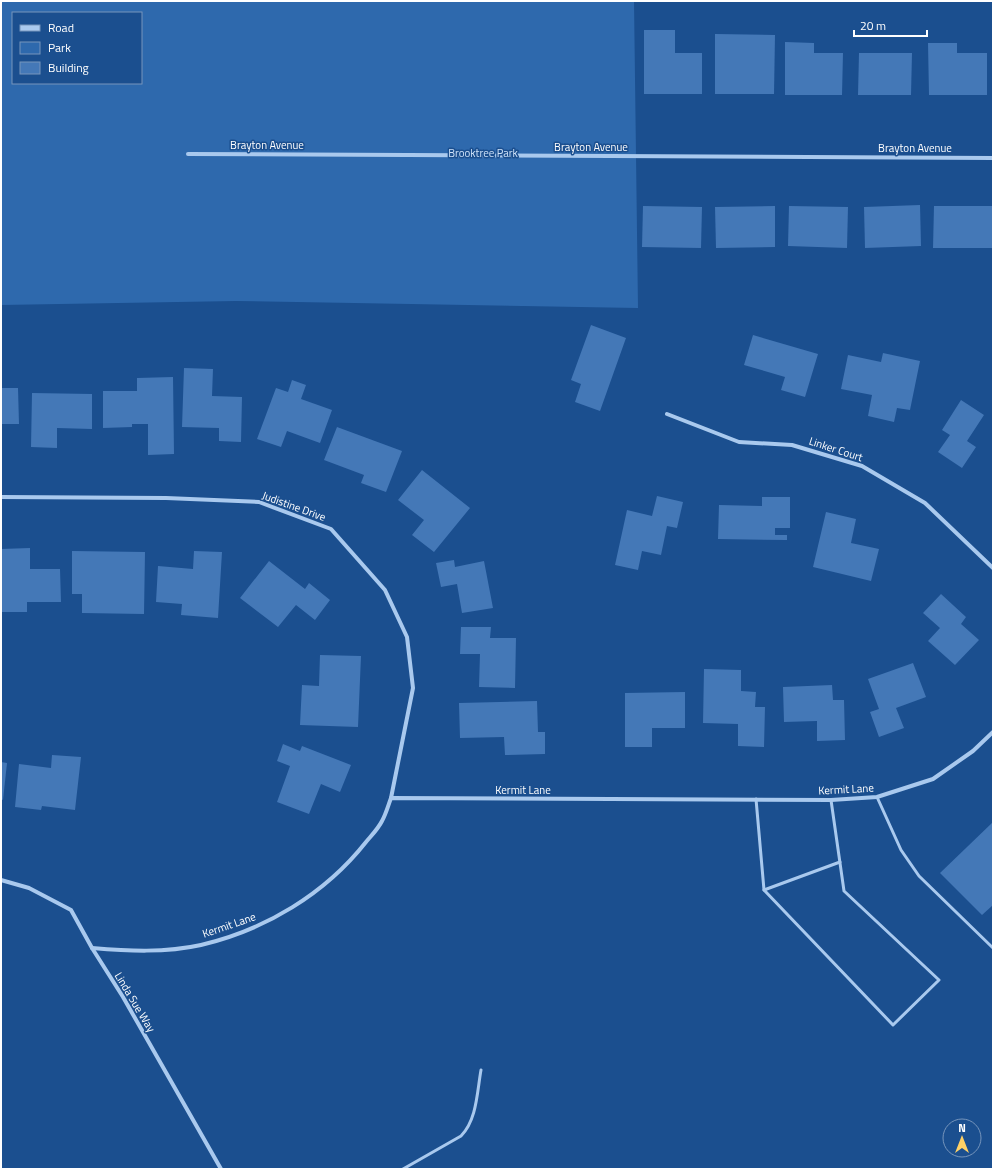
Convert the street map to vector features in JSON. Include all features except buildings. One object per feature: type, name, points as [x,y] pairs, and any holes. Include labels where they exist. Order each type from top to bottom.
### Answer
[{"type":"street","name":"Brayton Avenue","points":[[188,154],[993,158]]},
{"type":"street","name":"Linker Court","points":[[666,414],[739,442],[792,445],[862,466],[925,503],[993,568]]},
{"type":"street","name":"Judistine Drive","points":[[1,497],[166,498],[259,502],[331,529],[385,590],[407,637],[413,688],[391,798]]},
{"type":"street","name":"Kermit Lane","points":[[92,948],[160,950],[200,945],[240,933],[277,917],[327,883],[356,854],[382,822],[391,798],[831,800],[877,798],[933,779],[973,751],[993,732]]},
{"type":"street","name":"Linda Sue Way","points":[[1,880],[29,888],[71,910],[92,948],[123,997],[221,1169]]},
{"type":"lane","points":[[877,798],[901,850],[919,876],[993,948]]},
{"type":"lane","points":[[756,799],[764,890],[893,1026],[939,980],[844,891],[831,800]]},
{"type":"lane","points":[[764,890],[840,862]]},
{"type":"lane","points":[[403,1169],[461,1136],[468,1129],[472,1118],[481,1070]]},
{"type":"green space","name":"Brooktree Park","points":[[1,1],[634,1],[638,308],[236,301],[1,305]]}]
